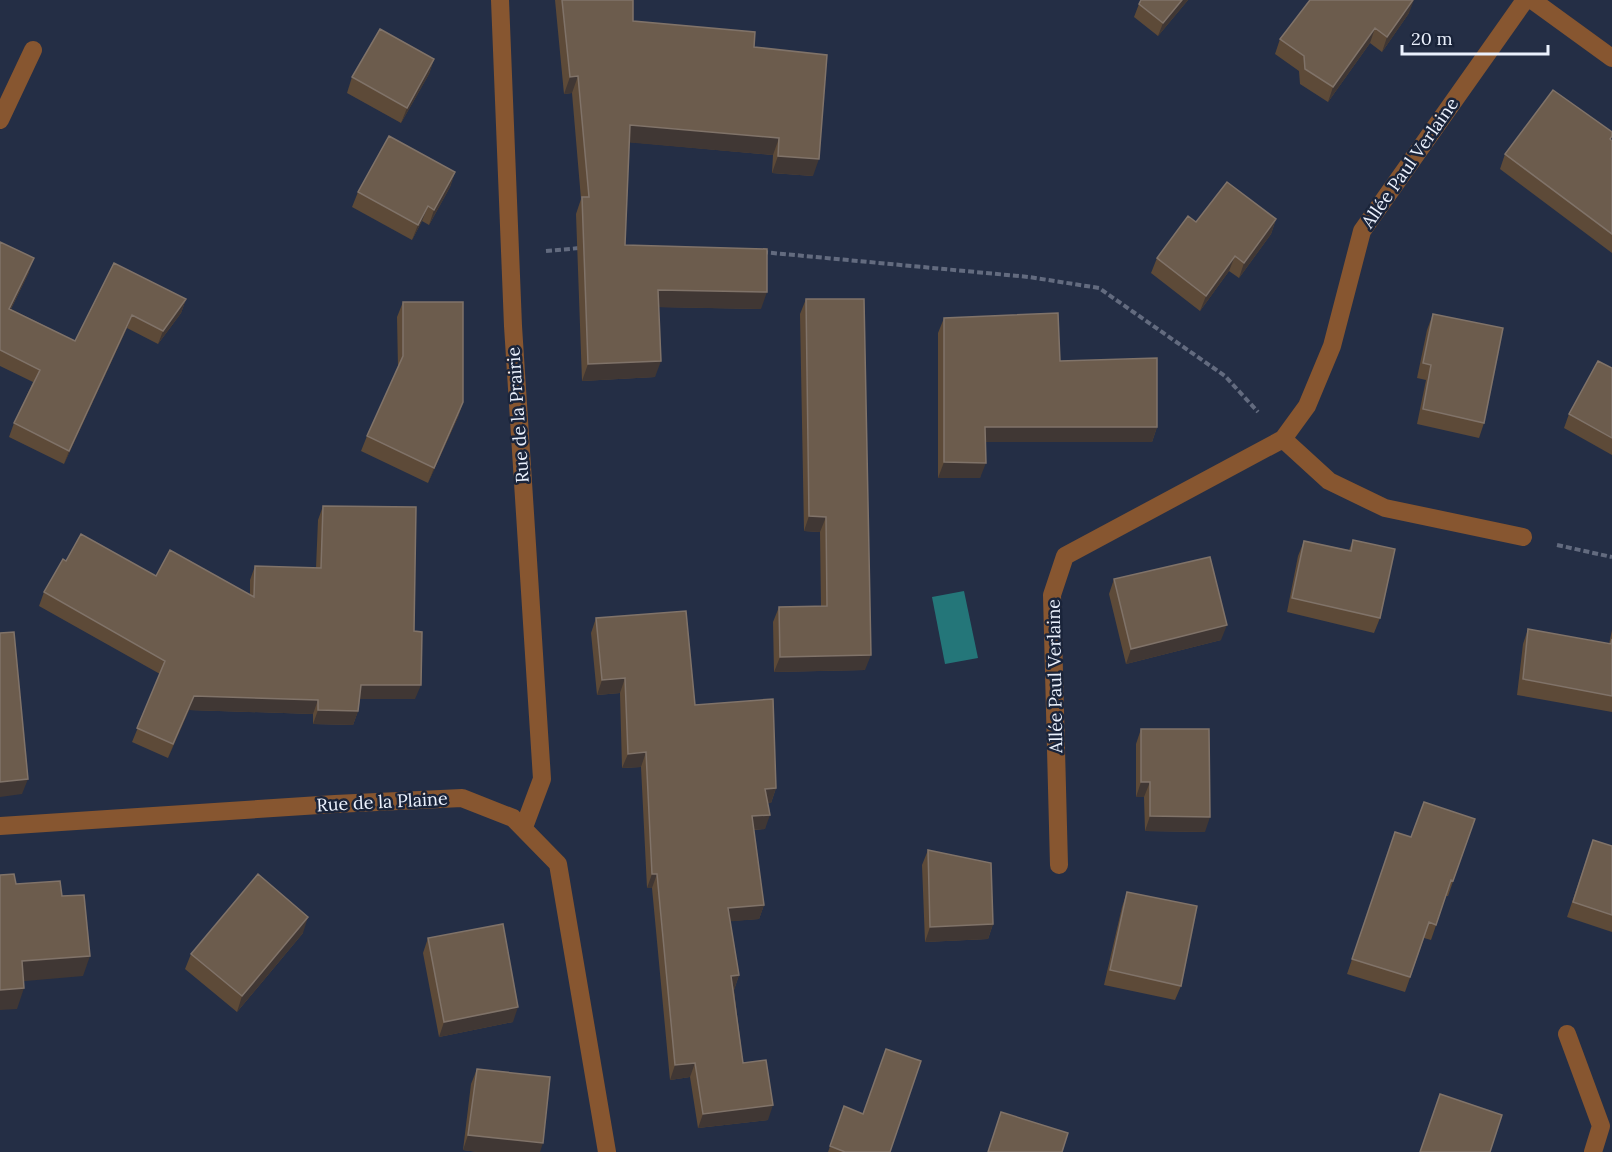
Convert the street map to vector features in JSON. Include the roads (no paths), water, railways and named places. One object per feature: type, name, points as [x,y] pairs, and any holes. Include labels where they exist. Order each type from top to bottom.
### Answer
[{"type":"street","name":"Rue de la Prairie","points":[[500,0],[510,257],[542,779],[524,827]]},
{"type":"street","name":"Allée Paul Verlaine","points":[[1059,866],[1052,595],[1065,556],[1283,439],[1307,406],[1332,346],[1362,231],[1525,0]]},
{"type":"street","points":[[1532,0],[1612,58]]},
{"type":"street","points":[[0,120],[33,50]]},
{"type":"street","points":[[1283,439],[1329,481],[1385,508],[1523,537]]},
{"type":"street","name":"Rue de la Plaine","points":[[0,826],[462,798],[513,818],[558,864],[607,1152]]},
{"type":"street","points":[[1568,1034],[1601,1126],[1593,1152]]}]
